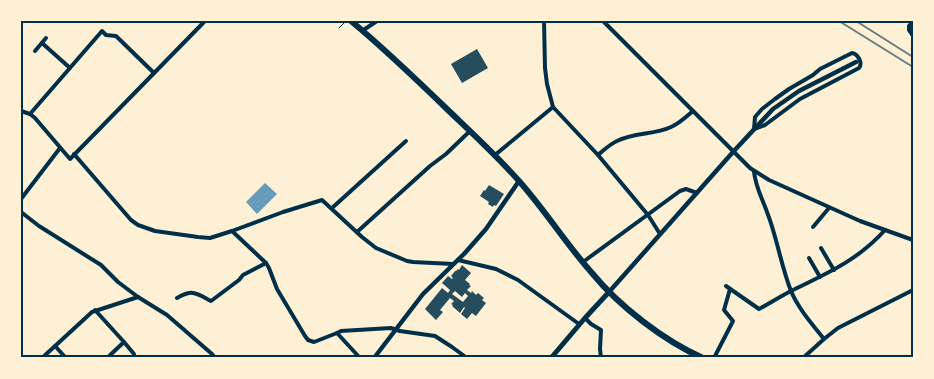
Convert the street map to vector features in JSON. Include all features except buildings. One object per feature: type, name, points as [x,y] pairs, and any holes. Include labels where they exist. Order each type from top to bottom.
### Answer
[{"type":"highway","points":[[351,21],[418,80],[519,181],[609,292],[628,309],[672,341],[703,358]]},
{"type":"main road","points":[[551,358],[609,292]]},
{"type":"street","points":[[21,111],[35,118],[70,159],[205,21]]},
{"type":"street","points":[[362,31],[377,21]]},
{"type":"street","points":[[544,21],[545,68],[553,108],[598,155],[648,215],[660,234]]},
{"type":"street","points":[[603,21],[754,172],[829,208],[913,240]]},
{"type":"street","points":[[913,22],[909,26],[909,30],[913,36]]},
{"type":"street","points":[[30,114],[102,31],[106,35],[116,36],[154,72]]},
{"type":"street","points":[[35,51],[46,38]]},
{"type":"street","points":[[42,43],[70,68]]},
{"type":"street","points":[[852,53],[858,56],[861,63],[859,68],[800,99],[765,125],[754,129],[755,117],[774,99],[820,69],[852,53]]},
{"type":"street","points":[[609,292],[773,109],[799,91],[856,62]]},
{"type":"street","points":[[494,155],[553,108]]},
{"type":"street","points":[[598,155],[619,140],[670,128],[693,112]]},
{"type":"street","points":[[357,232],[470,131]]},
{"type":"street","points":[[332,208],[406,140]]},
{"type":"street","points":[[21,199],[60,148]]},
{"type":"street","points":[[74,154],[131,220],[138,225],[155,231],[210,238],[322,200],[376,248],[407,261],[453,264]]},
{"type":"street","points":[[754,172],[755,183],[767,212],[791,291],[804,314],[824,339]]},
{"type":"street","points":[[374,358],[423,294],[486,229],[519,181]]},
{"type":"street","points":[[583,262],[624,230],[680,191],[686,189],[697,193]]},
{"type":"street","points":[[813,227],[829,208]]},
{"type":"street","points":[[21,212],[39,226],[101,265],[118,282],[167,315],[215,358]]},
{"type":"street","points":[[714,358],[733,321],[724,310],[728,288],[759,309],[834,270],[858,255],[885,230]]},
{"type":"street","points":[[232,231],[266,263],[277,289],[308,340],[314,342],[341,331],[390,328],[435,336],[467,358]]},
{"type":"street","points":[[821,248],[834,270]]},
{"type":"street","points":[[809,258],[820,277]]},
{"type":"street","points":[[458,260],[496,270],[518,280],[579,324]]},
{"type":"street","points":[[177,298],[194,292],[211,301],[243,275],[266,263]]},
{"type":"street","points":[[803,358],[838,328],[913,290]]},
{"type":"street","points":[[42,358],[94,310],[138,297]]},
{"type":"street","points":[[94,310],[134,354]]},
{"type":"street","points":[[585,318],[601,330],[601,358]]},
{"type":"street","points":[[337,333],[360,358]]},
{"type":"street","points":[[107,358],[124,342]]},
{"type":"street","points":[[55,346],[66,358]]},
{"type":"path","points":[[339,28],[345,21]]},
{"type":"water","points":[[265,183],[277,194],[257,214],[246,202]]},
{"type":"railway","points":[[839,21],[913,67]]},
{"type":"railway","points":[[856,21],[913,57]]}]
